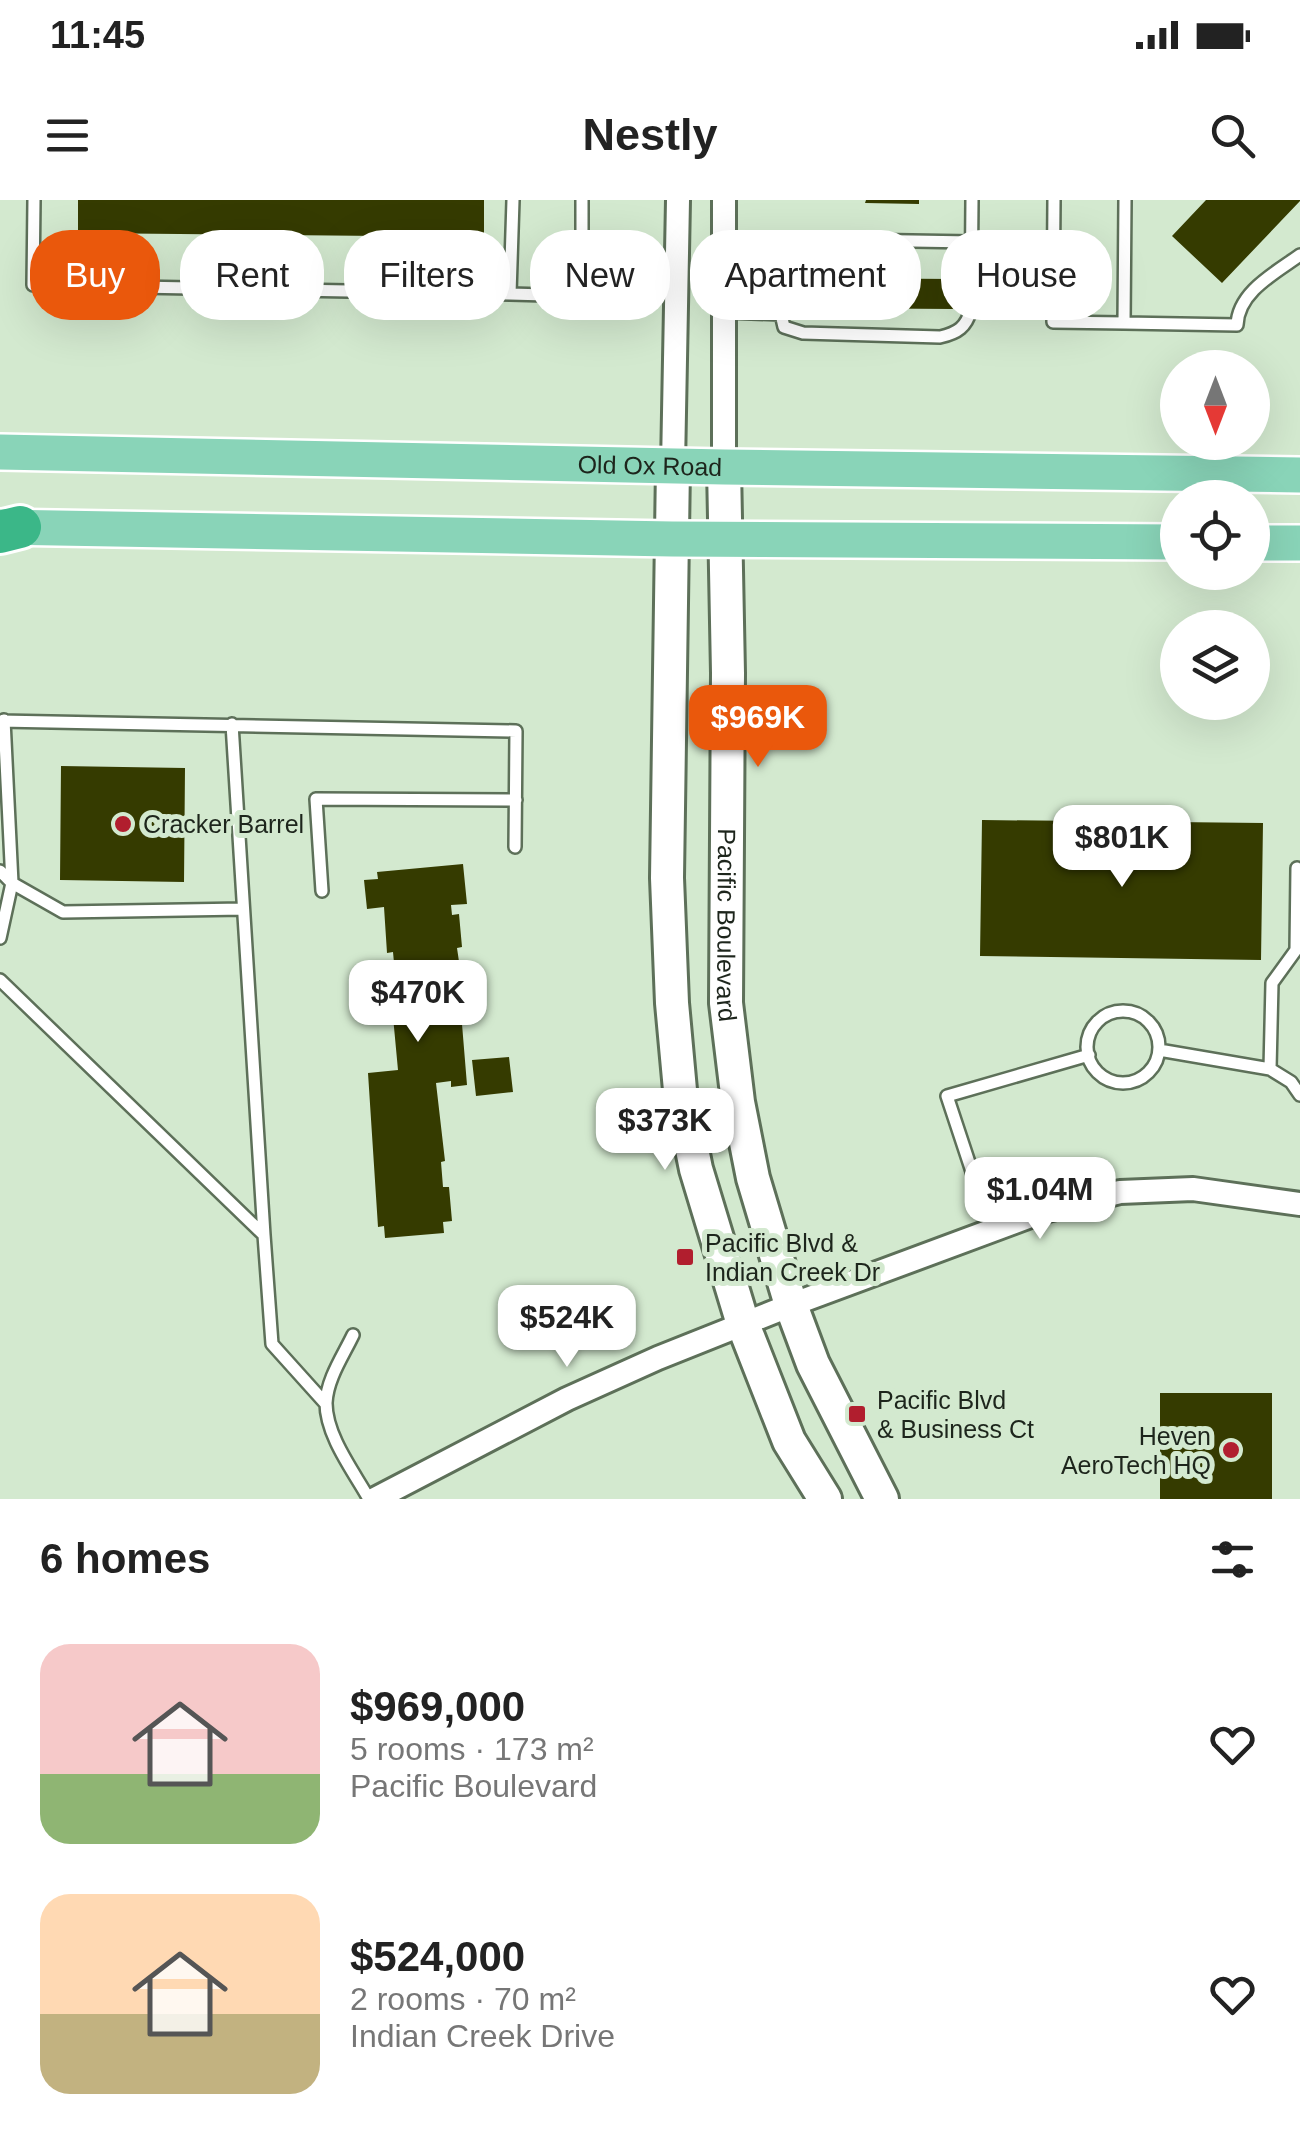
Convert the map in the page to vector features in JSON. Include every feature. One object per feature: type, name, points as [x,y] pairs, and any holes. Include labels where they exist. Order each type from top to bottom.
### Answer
[{"type":"main road","name":"Old Ox Road","points":[[0,452],[724,468],[1300,475]]},
{"type":"main road","points":[[673,466],[666,878],[680,1090],[696,1169],[744,1324],[789,1440],[825,1499]]},
{"type":"main road","name":"Pacific Boulevard","points":[[724,468],[728,673],[726,1002],[738,1102],[754,1178],[791,1305],[814,1364],[882,1499]]},
{"type":"main road","points":[[7,529],[1160,542]]},
{"type":"main road","points":[[1270,543],[1300,543]]},
{"type":"street","points":[[673,466],[678,200]]},
{"type":"street","name":"Pacific Boulevard","points":[[724,200],[724,230]]},
{"type":"street","name":"Pacific Boulevard","points":[[724,468],[725,320]]},
{"type":"street","points":[[372,1499],[567,1399],[658,1358],[1044,1212],[1120,1192],[1193,1190],[1299,1197]]},
{"type":"lane","points":[[34,200],[34,285],[344,291]]},
{"type":"lane","points":[[512,200],[510,294],[582,296],[582,200]]},
{"type":"lane","points":[[972,200],[972,230]]},
{"type":"lane","points":[[1054,200],[1053,322],[1237,326],[1238,310],[1249,296],[1300,255]]},
{"type":"lane","points":[[1124,323],[1125,200]]},
{"type":"lane","points":[[782,320],[784,327],[803,333],[940,337],[955,334],[968,320]]},
{"type":"lane","points":[[0,938],[12,882],[2,721],[516,731],[516,848]]},
{"type":"lane","points":[[232,724],[272,1344],[326,1404]]},
{"type":"lane","points":[[322,892],[316,799],[516,800]]},
{"type":"lane","points":[[1270,1068],[1272,983],[1296,950],[1297,868]]},
{"type":"lane","points":[[0,871],[64,912],[243,909]]},
{"type":"lane","points":[[0,980],[264,1235]]},
{"type":"lane","points":[[1123,1011],[1142,1016],[1152,1026],[1159,1050],[1144,1076],[1120,1083],[1100,1075],[1089,1056],[1088,1035],[1096,1022],[1123,1011]]},
{"type":"lane","points":[[1159,1050],[1270,1068],[1291,1082],[1300,1095]]},
{"type":"lane","points":[[992,1232],[947,1096],[1089,1056]]},
{"type":"lane","points":[[353,1335],[332,1377],[326,1404],[333,1434],[372,1499]]},
{"type":"building","points":[[78,200],[484,200],[484,230],[344,230],[344,236],[324,235],[324,230],[180,230],[180,234],[160,234],[160,230],[78,230]]},
{"type":"building","points":[[919,200],[919,204],[865,203]]},
{"type":"building","points":[[1206,200],[1300,201],[1222,283],[1172,236]]},
{"type":"building","points":[[921,279],[941,279],[941,309],[921,309]]},
{"type":"building","name":"Cracker Barrel","points":[[61,766],[185,768],[184,882],[60,880]]},
{"type":"building","points":[[982,820],[1263,823],[1261,960],[980,956]]},
{"type":"building","points":[[463,864],[467,904],[451,905],[452,915],[459,914],[462,947],[457,948],[468,1023],[462,1024],[467,1085],[451,1087],[451,1081],[436,1083],[445,1161],[441,1162],[443,1187],[449,1187],[452,1221],[443,1222],[444,1233],[385,1238],[384,1226],[378,1227],[368,1073],[398,1070],[391,995],[397,995],[393,952],[387,953],[384,907],[367,909],[364,880],[378,879],[377,872]]},
{"type":"building","points":[[509,1057],[513,1092],[476,1096],[472,1060]]},
{"type":"building","points":[[1160,1393],[1272,1393],[1272,1499],[1160,1499]]},
{"type":"place","name":"Cracker Barrel","points":[[123,824]]},
{"type":"place","name":"Pacific Blvd & Indian Creek Dr","points":[[685,1257]]},
{"type":"place","name":"Pacific Blvd & Business Ct","points":[[857,1414]]},
{"type":"place","name":"Heven AeroTech HQ","points":[[1231,1450]]}]
